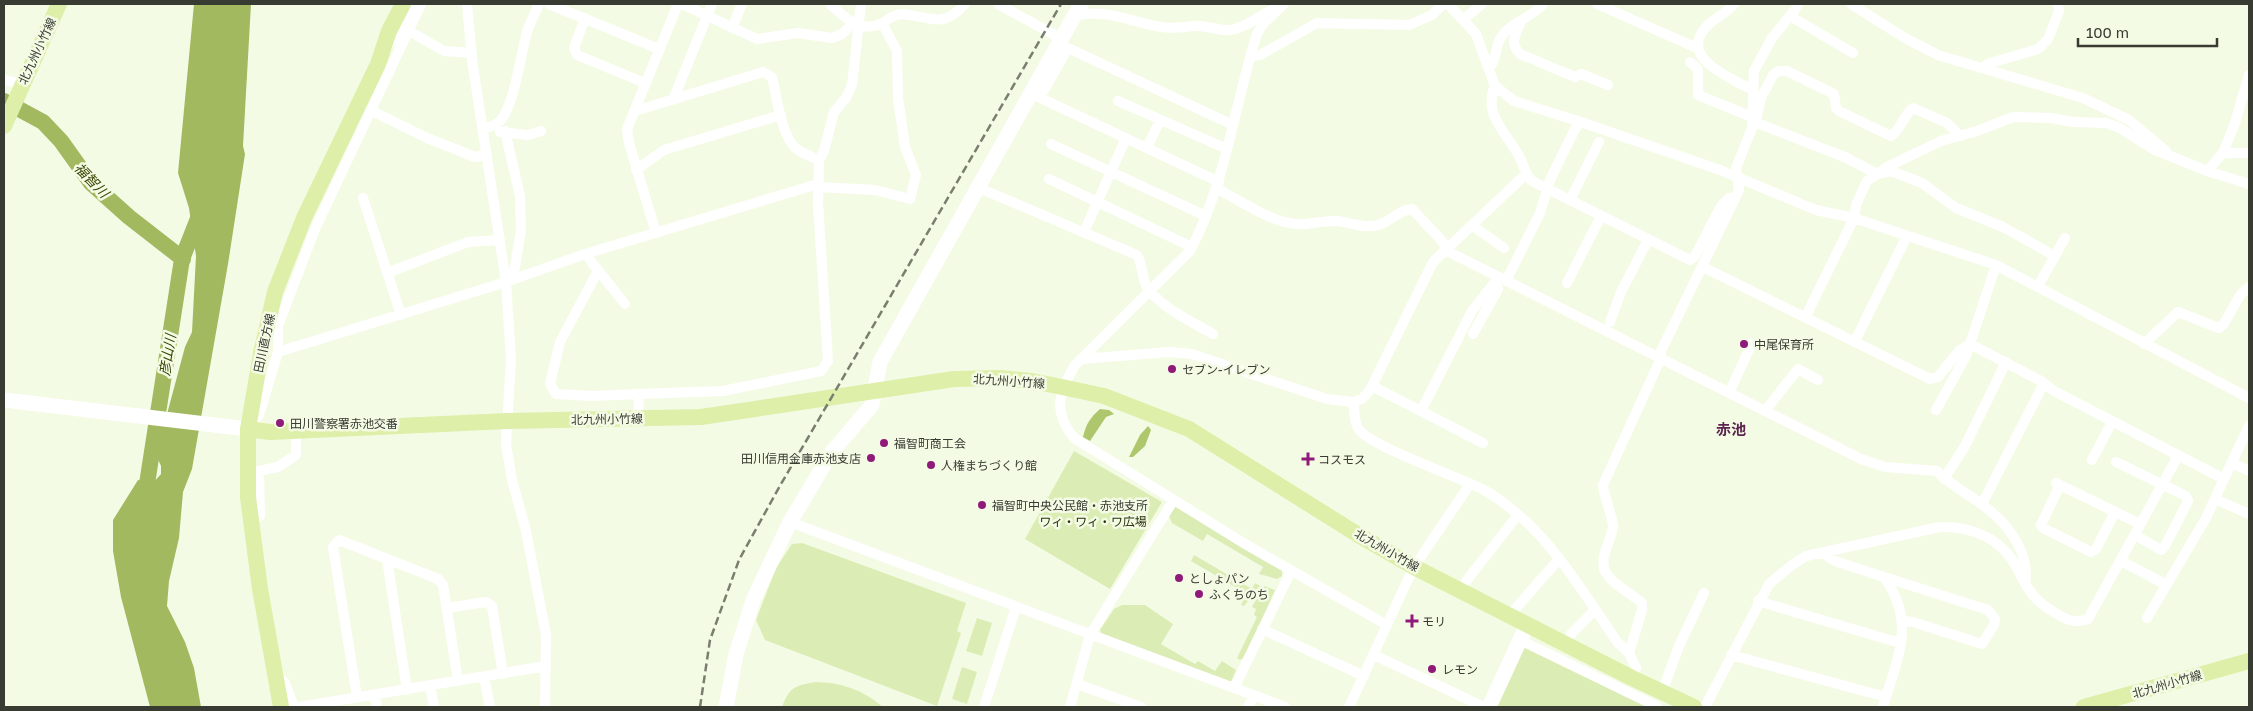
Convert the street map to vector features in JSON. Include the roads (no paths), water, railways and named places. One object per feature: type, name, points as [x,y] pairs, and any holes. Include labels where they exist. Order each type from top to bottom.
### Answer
[{"type":"main road","name":"北九州小竹線","points":[[5,123],[60,4]]},
{"type":"main road","name":"田川直方線","points":[[281,707],[260,589],[250,518],[242,429],[275,292],[304,218],[403,4]]},
{"type":"main road","name":"北九州小竹線","points":[[242,429],[270,432],[507,421],[701,417],[874,390],[973,378],[1032,381],[1062,386],[1104,396],[1189,428],[1412,571],[1461,591],[1509,616],[1524,633],[1565,644],[1632,678],[1659,700],[1694,707]]},
{"type":"main road","name":"北九州小竹線","points":[[2084,707],[2249,661]]},
{"type":"street","points":[[381,54],[397,35],[414,4]]},
{"type":"street","points":[[4,400],[242,429],[259,415],[278,352],[278,326],[314,229],[421,4]]},
{"type":"street","points":[[466,4],[483,131],[500,240],[509,280],[510,359],[506,444],[512,480],[526,531],[546,635],[545,707]]},
{"type":"street","points":[[483,131],[501,121],[506,113],[521,65],[527,32],[539,4]]},
{"type":"street","points":[[549,4],[659,49]]},
{"type":"street","points":[[656,233],[636,170],[627,129],[659,49],[680,4],[757,39],[798,33],[832,38],[842,34],[855,24]]},
{"type":"street","points":[[673,100],[712,4]]},
{"type":"street","points":[[732,28],[742,4]]},
{"type":"street","points":[[830,4],[855,24],[877,26],[898,14],[946,20],[956,14],[965,4]]},
{"type":"street","points":[[598,270],[560,342],[550,384],[556,394],[592,396],[723,391],[821,371],[828,362],[818,186],[819,160],[824,151],[834,112],[846,98],[852,85],[855,24],[861,4]]},
{"type":"street","points":[[998,4],[1060,38]]},
{"type":"street","points":[[1251,56],[1260,55],[1317,23],[1409,25],[1432,15],[1443,4]]},
{"type":"street","points":[[1448,4],[1476,34],[1495,86],[1514,101],[1581,122],[1738,178],[1816,210],[1854,218],[1996,265],[2249,398]]},
{"type":"street","points":[[1464,19],[1482,4]]},
{"type":"street","points":[[1490,68],[1493,64],[1500,39],[1505,32],[1543,4]]},
{"type":"street","points":[[1597,4],[1697,48],[1712,68],[1753,90]]},
{"type":"street","points":[[1697,48],[1697,42],[1706,27],[1734,4]]},
{"type":"street","points":[[1629,653],[1642,610],[1642,603],[1613,580],[1606,573],[1603,565],[1613,527],[1604,499],[1602,485],[1660,358],[1660,352],[1739,190],[1736,168],[1752,128],[1754,71],[1772,38],[1797,5],[1786,4]]},
{"type":"street","points":[[1850,4],[1905,38],[1938,55],[2083,98],[2129,120],[2172,157]]},
{"type":"street","points":[[1983,68],[1987,64],[2038,49],[2048,39],[2059,12],[2058,4]]},
{"type":"street","points":[[1282,5],[1257,34],[1217,185],[1192,247],[1151,292],[1075,365],[1062,386],[1059,401],[1065,428],[1074,438],[1173,501],[1387,625]]},
{"type":"street","points":[[1035,95],[1060,38],[1078,10],[1084,13],[1107,14],[1161,27],[1180,29],[1195,26],[1229,30],[1246,25],[1282,5]]},
{"type":"street","points":[[1790,16],[1852,52]]},
{"type":"street","points":[[585,18],[574,48],[577,55],[645,83]]},
{"type":"street","points":[[1522,21],[1514,41],[1515,50],[1520,54],[1575,77],[1581,74],[1608,85]]},
{"type":"street","points":[[278,352],[401,315],[656,233],[818,186],[875,190],[910,199],[916,175],[905,147],[898,98],[897,52],[882,23]]},
{"type":"street","points":[[408,31],[444,51],[472,53]]},
{"type":"street","points":[[726,707],[736,654],[754,598],[790,522],[837,445],[871,408],[880,362],[979,188],[1035,95],[1068,48],[1233,125]]},
{"type":"street","points":[[1690,62],[1698,69],[1698,95],[1753,120],[1847,158],[1877,174],[1891,171],[1922,183],[1956,208],[2002,227],[2055,256]]},
{"type":"street","points":[[1753,120],[1761,98],[1773,75],[1778,71],[1787,71],[1834,94],[1836,108],[1839,111],[1891,136],[1900,127],[1912,108],[1947,123],[1960,136]]},
{"type":"street","points":[[635,111],[763,72],[772,77],[790,142],[798,150],[819,160]]},
{"type":"street","points":[[2207,171],[2223,153],[2247,96],[2249,75]]},
{"type":"street","points":[[4,80],[21,86]]},
{"type":"street","points":[[1495,86],[1491,96],[1494,118],[1521,160],[1526,174],[1532,181],[1690,260],[1695,256],[1721,206],[1729,198],[1734,199]]},
{"type":"street","points":[[1035,95],[1147,148],[1217,185],[1265,214],[1295,224],[1335,221],[1363,227],[1378,225],[1390,220],[1404,209],[1412,209],[1442,241],[1447,251],[1500,280],[1861,459],[1885,467],[1937,471],[1944,479],[1982,504],[2005,526],[2015,539],[2024,559],[2027,572],[2026,583]]},
{"type":"street","points":[[1118,100],[1227,149]]},
{"type":"street","points":[[370,110],[428,138],[475,157],[487,155]]},
{"type":"street","points":[[636,170],[664,150],[781,115]]},
{"type":"street","points":[[1806,316],[1854,218],[1856,205],[1867,181],[1877,174],[1941,142],[2013,117],[2051,118],[2073,122],[2106,123],[2118,126],[2153,149],[2207,171],[2249,184]]},
{"type":"street","points":[[1147,148],[1160,120]]},
{"type":"street","points":[[1421,411],[1472,311],[1500,280],[1540,213],[1547,188],[1575,129],[1581,122]]},
{"type":"street","points":[[483,131],[505,131],[517,135],[528,135],[541,131]]},
{"type":"street","points":[[505,131],[520,196],[521,230],[509,280]]},
{"type":"street","points":[[1084,232],[1126,138]]},
{"type":"street","points":[[1570,200],[1598,142]]},
{"type":"street","points":[[1052,144],[1206,216]]},
{"type":"street","points":[[2223,153],[2249,153]]},
{"type":"street","points":[[1082,359],[1169,352],[1192,354],[1328,399],[1353,402],[1362,399],[1372,386],[1434,262],[1526,174]]},
{"type":"street","points":[[1049,179],[1192,247]]},
{"type":"street","points":[[979,188],[1137,255],[1142,262],[1145,284],[1151,292],[1182,316],[1213,334]]},
{"type":"street","points":[[363,198],[401,315]]},
{"type":"street","points":[[1567,284],[1601,216]]},
{"type":"street","points":[[1473,226],[1504,248]]},
{"type":"street","points":[[1854,341],[1907,236]]},
{"type":"street","points":[[2038,286],[2065,238]]},
{"type":"street","points":[[388,273],[468,242],[500,240]]},
{"type":"street","points":[[1610,322],[1622,292],[1648,240]]},
{"type":"street","points":[[588,254],[625,304]]},
{"type":"street","points":[[1936,410],[1967,354],[1996,265]]},
{"type":"street","points":[[1703,267],[1806,316],[1930,379],[1938,377],[1959,351],[1969,345]]},
{"type":"street","points":[[1472,334],[1498,288],[1500,280]]},
{"type":"street","points":[[2144,344],[2178,312],[2219,328],[2223,325],[2241,294],[2249,287]]},
{"type":"street","points":[[1729,392],[1752,343]]},
{"type":"street","points":[[1969,345],[2006,362],[2044,383],[2054,391],[2224,479]]},
{"type":"street","points":[[1944,479],[1965,446],[2006,362]]},
{"type":"street","points":[[1765,411],[1798,370],[1818,380]]},
{"type":"street","points":[[1982,504],[2044,383]]},
{"type":"street","points":[[1372,386],[1483,442]]},
{"type":"street","points":[[638,419],[639,394]]},
{"type":"street","points":[[1353,402],[1358,429],[1364,435],[1383,446],[1484,490],[1542,536],[1618,643],[1629,653],[1636,668],[1632,678]]},
{"type":"street","points":[[2092,460],[2112,422]]},
{"type":"street","points":[[2147,618],[2193,542],[2249,426]]},
{"type":"street","points":[[250,518],[260,516],[259,471],[278,468],[296,455],[296,430]]},
{"type":"street","points":[[1705,707],[1758,601],[1769,584],[1806,556],[1940,527],[1954,526],[1976,532],[2004,549],[2038,601],[2050,610],[2067,620],[2081,621],[2088,619],[2178,456]]},
{"type":"street","points":[[2116,462],[2186,496],[2188,501],[2165,546],[2161,550],[2135,535]]},
{"type":"street","points":[[2232,463],[2249,471]]},
{"type":"street","points":[[1349,707],[1412,571],[1470,484]]},
{"type":"street","points":[[2115,512],[2096,549],[2091,552],[2043,528],[2041,524],[2058,484],[2140,524]]},
{"type":"street","points":[[2215,499],[2249,514]]},
{"type":"street","points":[[1070,707],[1090,635],[1173,501]]},
{"type":"street","points":[[1461,591],[1467,580],[1517,516]]},
{"type":"street","points":[[790,522],[1285,707]]},
{"type":"street","points":[[352,701],[333,547],[339,540],[438,579],[442,585],[458,681]]},
{"type":"street","points":[[1822,553],[1834,560],[1988,610],[1994,619],[1989,634],[1982,644],[1913,622],[1903,621]]},
{"type":"street","points":[[387,559],[407,690]]},
{"type":"street","points":[[1509,616],[1559,559]]},
{"type":"street","points":[[2120,561],[2167,585]]},
{"type":"street","points":[[1234,688],[1291,571]]},
{"type":"street","points":[[1883,707],[1902,641],[1903,621],[1895,595],[1884,577]]},
{"type":"street","points":[[1488,707],[1524,633],[1656,706],[1679,646],[1704,593]]},
{"type":"street","points":[[1758,601],[1893,641],[1902,641]]},
{"type":"street","points":[[446,608],[486,602],[492,606],[503,674]]},
{"type":"street","points":[[984,707],[1016,607]]},
{"type":"street","points":[[1565,644],[1572,633],[1595,610]]},
{"type":"street","points":[[1262,629],[1364,676]]},
{"type":"street","points":[[1374,655],[1484,707]]},
{"type":"street","points":[[1731,655],[1886,697]]},
{"type":"street","points":[[299,707],[352,701],[546,666]]},
{"type":"street","points":[[275,674],[285,683],[294,707]]},
{"type":"street","points":[[484,677],[490,707]]},
{"type":"street","points":[[1077,684],[1141,707]]},
{"type":"street","points":[[430,686],[434,707]]},
{"type":"street","points":[[375,696],[377,707]]},
{"type":"street","points":[[1248,707],[1254,696]]},
{"type":"waterway","name":"福智川","points":[[4,101],[43,122],[61,141],[91,183],[129,217],[183,259]]},
{"type":"waterway","name":"彦山川","points":[[144,503],[182,259],[201,211]]},
{"type":"railway","points":[[700,707],[710,640],[739,560],[781,484],[1061,4]]},
{"type":"place","name":"中尾保育所","points":[[1744,344]]},
{"type":"place","name":"セブン-イレブン","points":[[1172,369]]},
{"type":"place","name":"田川警察署赤池交番","points":[[280,423]]},
{"type":"place","name":"福智町商工会","points":[[884,443]]},
{"type":"place","name":"田川信用金庫赤池支店","points":[[871,458]]},
{"type":"place","name":"コスモス","points":[[1308,459]]},
{"type":"place","name":"人権まちづくり館","points":[[931,465]]},
{"type":"place","name":"福智町中央公民館・赤池支所","points":[[982,505]]},
{"type":"place","name":"としょパン","points":[[1179,578]]},
{"type":"place","name":"ふくちのち","points":[[1199,594]]},
{"type":"place","name":"モリ","points":[[1412,621]]},
{"type":"place","name":"レモン","points":[[1432,669]]},
{"type":"district","name":"赤池","points":[[1731,429]]},
{"type":"park label","name":"ワィ・ワィ・ワ広場","points":[[1093,521]]}]
